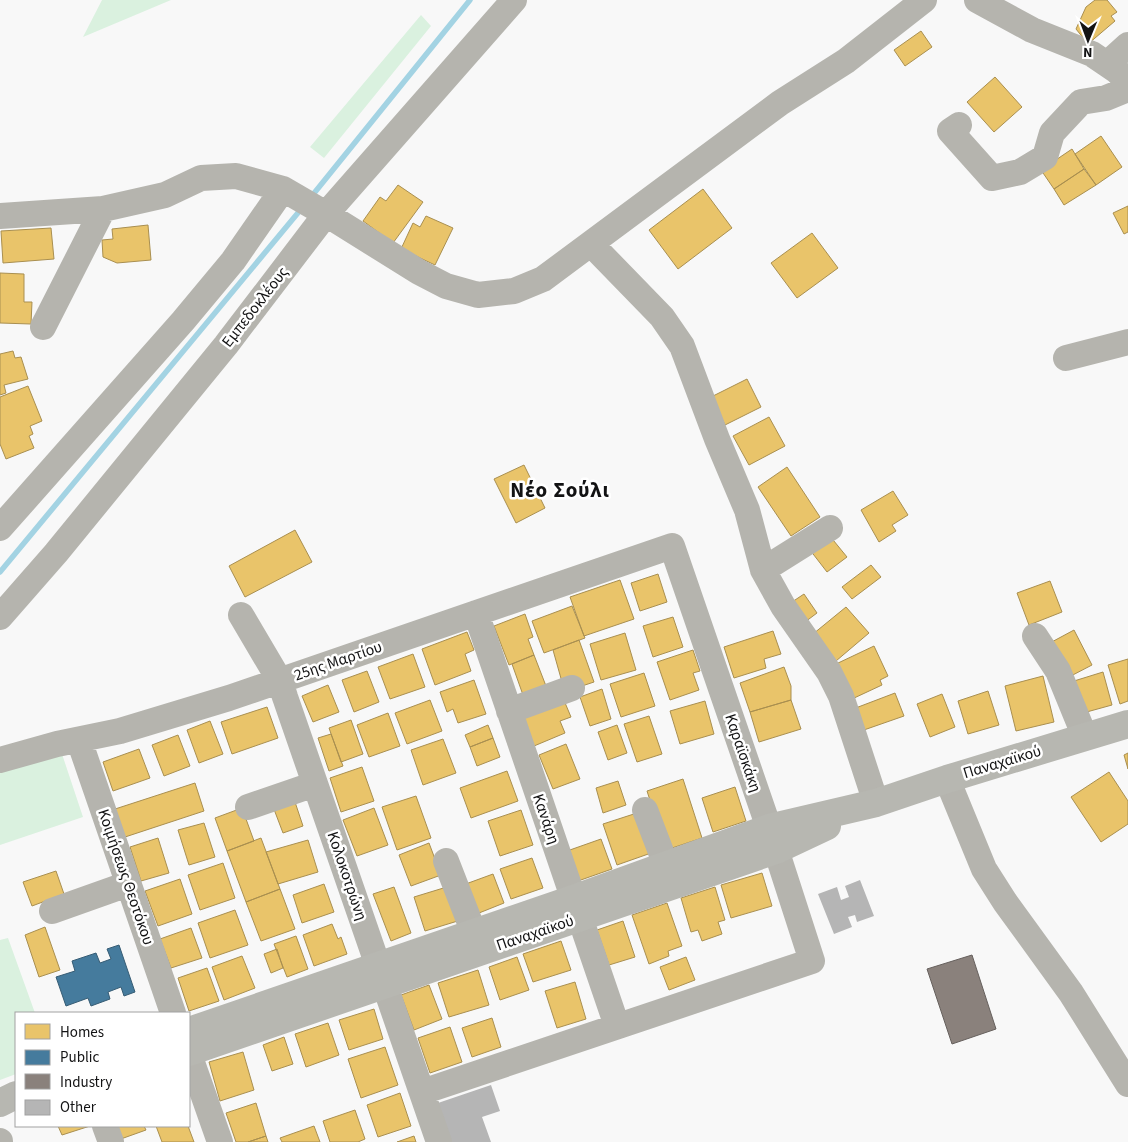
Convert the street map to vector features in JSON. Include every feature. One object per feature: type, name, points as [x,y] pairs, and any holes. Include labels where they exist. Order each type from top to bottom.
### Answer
[{"type":"main road","name":"Παναχαϊκού","points":[[190,1031],[380,976],[947,779],[1128,724]]},
{"type":"main road","name":"Παναχαϊκού","points":[[190,1053],[380,976],[474,933],[577,908],[666,865],[773,839]]},
{"type":"main road","points":[[0,1104],[15,1095]]},
{"type":"main road","points":[[0,1104],[15,1103]]},
{"type":"street","name":"Εμπεδοκλέους","points":[[0,617],[56,553],[226,345],[326,214],[514,0]]},
{"type":"street","points":[[0,216],[103,209],[165,195],[201,178],[236,176],[290,192],[419,272],[446,286],[478,295],[514,291],[543,280],[780,103],[852,56],[924,0]]},
{"type":"street","points":[[977,0],[1032,30],[1082,50],[1108,64],[1128,82]]},
{"type":"street","points":[[1108,64],[1128,45]]},
{"type":"street","points":[[959,125],[950,131],[992,178],[1020,172],[1045,157],[1052,133],[1081,102],[1106,98],[1128,89]]},
{"type":"street","points":[[0,528],[176,328],[290,192]]},
{"type":"street","points":[[43,327],[103,209]]},
{"type":"street","points":[[592,245],[662,317],[682,346],[716,439],[747,510],[763,570],[783,606],[829,672],[840,696],[876,803]]},
{"type":"street","points":[[1066,358],[1128,342]]},
{"type":"street","points":[[763,570],[830,528]]},
{"type":"street","name":"25ης Μαρτίου","points":[[0,760],[57,744],[138,726],[280,682],[476,612],[672,546]]},
{"type":"street","name":"Καραϊσκάκη","points":[[617,1026],[812,961],[773,839],[672,546]]},
{"type":"street","name":"Κανάρη","points":[[476,612],[617,1026]]},
{"type":"street","name":"Κολοκοτρώνη","points":[[241,615],[280,682],[380,976],[439,1142]]},
{"type":"street","points":[[1035,636],[1058,671],[1085,737]]},
{"type":"street","points":[[509,711],[572,688]]},
{"type":"street","name":"Κοιμήσεως Θεοτόκου","points":[[79,740],[173,1012]]},
{"type":"street","points":[[947,779],[984,869],[1005,902],[1071,993],[1128,1084]]},
{"type":"street","points":[[248,807],[316,784]]},
{"type":"street","points":[[645,810],[666,865]]},
{"type":"street","points":[[446,861],[474,933]]},
{"type":"street","points":[[52,911],[128,884]]},
{"type":"street","points":[[422,1092],[617,1026]]},
{"type":"street","points":[[190,1056],[220,1142]]},
{"type":"street","points":[[105,1127],[112,1142]]},
{"type":"green space","points":[[102,0],[171,0],[83,37]]},
{"type":"green space","points":[[421,15],[431,26],[324,158],[310,147]]},
{"type":"green space","points":[[61,751],[83,817],[0,845],[0,771]]},
{"type":"green space","points":[[8,938],[35,1012],[15,1012],[15,1074],[0,1080],[0,940]]},
{"type":"building: Homes","points":[[1095,0],[1107,0],[1117,12],[1111,16],[1115,21],[1088,44],[1076,29],[1086,7]]},
{"type":"building: Homes","points":[[921,31],[932,47],[905,66],[894,50]]},
{"type":"building: Homes","points":[[995,77],[1022,107],[994,132],[967,102]]},
{"type":"building: Homes","points":[[1101,136],[1122,167],[1096,185],[1075,154]]},
{"type":"building: Homes","points":[[1072,149],[1084,169],[1054,189],[1041,170]]},
{"type":"building: Homes","points":[[1084,169],[1096,185],[1064,205],[1054,189]]},
{"type":"building: Homes","points":[[398,185],[423,202],[393,243],[363,221],[380,197],[386,201]]},
{"type":"building: Homes","points":[[703,189],[732,228],[678,269],[649,230]]},
{"type":"building: Homes","points":[[1128,206],[1128,232],[1124,234],[1113,213]]},
{"type":"building: Homes","points":[[426,216],[453,228],[435,265],[401,249],[413,223],[420,227]]},
{"type":"building: Homes","points":[[148,225],[151,260],[117,263],[103,257],[102,240],[113,239],[112,229]]},
{"type":"building: Homes","points":[[51,228],[54,259],[3,263],[1,231]]},
{"type":"building: Homes","points":[[812,233],[838,268],[797,298],[771,263]]},
{"type":"building: Homes","points":[[0,273],[24,274],[24,302],[32,302],[31,324],[0,323]]},
{"type":"building: Homes","points":[[13,351],[15,358],[21,357],[28,379],[4,385],[6,393],[0,395],[0,354]]},
{"type":"building: Homes","points":[[747,379],[761,407],[725,425],[711,397]]},
{"type":"building: Homes","points":[[28,386],[42,421],[30,426],[33,434],[29,436],[34,448],[6,459],[0,444],[0,397]]},
{"type":"building: Homes","points":[[769,417],[785,446],[749,465],[733,436]]},
{"type":"building: Homes","points":[[524,465],[545,508],[516,523],[494,479]]},
{"type":"building: Homes","points":[[787,467],[820,517],[791,536],[758,487]]},
{"type":"building: Homes","points":[[893,491],[908,515],[892,525],[896,531],[879,542],[861,510]]},
{"type":"building: Homes","points":[[295,530],[312,562],[245,597],[229,566]]},
{"type":"building: Homes","points":[[829,535],[847,557],[827,572],[810,550]]},
{"type":"building: Homes","points":[[871,565],[881,577],[852,599],[842,587]]},
{"type":"building: Homes","points":[[658,574],[667,602],[640,611],[631,583]]},
{"type":"building: Homes","points":[[620,580],[634,619],[584,636],[570,597]]},
{"type":"building: Homes","points":[[1050,581],[1062,612],[1029,625],[1017,593]]},
{"type":"building: Homes","points":[[804,594],[817,613],[805,622],[792,602]]},
{"type":"building: Homes","points":[[572,606],[585,638],[544,653],[532,621]]},
{"type":"building: Homes","points":[[846,607],[869,633],[836,661],[813,634]]},
{"type":"building: Homes","points":[[525,614],[533,637],[528,639],[534,655],[509,665],[494,626]]},
{"type":"building: Homes","points":[[673,617],[683,647],[653,657],[643,626]]},
{"type":"building: Homes","points":[[1074,630],[1092,665],[1067,678],[1048,644]]},
{"type":"building: Homes","points":[[773,631],[781,654],[764,659],[766,668],[734,678],[724,647]]},
{"type":"building: Homes","points":[[467,632],[474,650],[465,654],[471,671],[435,685],[422,649]]},
{"type":"building: Homes","points":[[625,633],[636,670],[601,680],[590,644]]},
{"type":"building: Homes","points":[[579,640],[594,682],[579,687],[562,682],[553,650]]},
{"type":"building: Homes","points":[[874,646],[888,676],[880,680],[882,685],[852,699],[836,664]]},
{"type":"building: Homes","points":[[693,650],[700,671],[693,673],[699,690],[670,700],[657,662]]},
{"type":"building: Homes","points":[[413,654],[425,687],[390,699],[378,667]]},
{"type":"building: Homes","points":[[534,655],[546,686],[523,695],[512,664]]},
{"type":"building: Homes","points":[[1128,659],[1128,701],[1120,704],[1108,665]]},
{"type":"building: Homes","points":[[784,667],[791,686],[791,700],[750,712],[740,683]]},
{"type":"building: Homes","points":[[367,671],[379,702],[354,712],[342,680]]},
{"type":"building: Homes","points":[[1103,672],[1112,705],[1083,713],[1074,681]]},
{"type":"building: Homes","points":[[644,673],[655,706],[621,717],[610,684]]},
{"type":"building: Homes","points":[[1043,676],[1054,722],[1016,731],[1005,686]]},
{"type":"building: Homes","points":[[474,680],[486,714],[458,723],[453,709],[447,712],[440,692]]},
{"type":"building: Homes","points":[[328,685],[339,712],[313,722],[302,696]]},
{"type":"building: Homes","points":[[602,689],[611,719],[590,726],[580,697]]},
{"type":"building: Homes","points":[[988,691],[999,725],[968,734],[958,701]]},
{"type":"building: Homes","points":[[895,693],[904,716],[861,731],[853,709]]},
{"type":"building: Homes","points":[[942,694],[955,727],[930,737],[917,704]]},
{"type":"building: Homes","points":[[563,698],[571,717],[560,721],[565,733],[534,746],[521,714]]},
{"type":"building: Homes","points":[[430,700],[442,731],[407,744],[395,713]]},
{"type":"building: Homes","points":[[791,700],[801,729],[759,742],[750,712]]},
{"type":"building: Homes","points":[[705,701],[714,734],[680,744],[670,711]]},
{"type":"building: Homes","points":[[267,707],[278,738],[232,754],[221,722]]},
{"type":"building: Homes","points":[[388,713],[400,746],[369,757],[357,725]]},
{"type":"building: Homes","points":[[649,716],[662,754],[637,762],[624,724]]},
{"type":"building: Homes","points":[[351,720],[363,754],[341,762],[329,728]]},
{"type":"building: Homes","points":[[210,721],[223,754],[199,763],[187,730]]},
{"type":"building: Homes","points":[[488,725],[493,738],[470,747],[465,735]]},
{"type":"building: Homes","points":[[617,725],[627,753],[608,760],[598,732]]},
{"type":"building: Homes","points":[[331,734],[343,766],[329,771],[318,738]]},
{"type":"building: Homes","points":[[178,735],[190,766],[164,776],[152,745]]},
{"type":"building: Homes","points":[[493,738],[500,757],[477,766],[470,747]]},
{"type":"building: Homes","points":[[443,739],[456,773],[423,785],[411,750]]},
{"type":"building: Homes","points":[[566,744],[580,779],[553,789],[539,755]]},
{"type":"building: Homes","points":[[139,749],[150,778],[113,791],[103,762]]},
{"type":"building: Homes","points":[[1128,753],[1128,769],[1124,755]]},
{"type":"building: Homes","points":[[362,767],[374,801],[341,812],[330,778]]},
{"type":"building: Homes","points":[[507,771],[518,801],[471,818],[460,788]]},
{"type":"building: Homes","points":[[1109,772],[1128,801],[1128,824],[1101,842],[1071,797]]},
{"type":"building: Homes","points":[[683,779],[702,838],[666,850],[647,791]]},
{"type":"building: Homes","points":[[618,781],[626,805],[603,813],[596,788]]},
{"type":"building: Homes","points":[[195,783],[204,811],[122,838],[112,810]]},
{"type":"building: Homes","points":[[735,787],[746,821],[713,832],[702,798]]},
{"type":"building: Homes","points":[[293,796],[303,826],[283,833],[272,804]]},
{"type":"building: Homes","points":[[416,796],[431,838],[397,850],[382,807]]},
{"type":"building: Homes","points":[[242,808],[254,841],[227,851],[215,818]]},
{"type":"building: Homes","points":[[374,808],[388,845],[357,856],[343,820]]},
{"type":"building: Homes","points":[[521,810],[533,845],[500,856],[488,821]]},
{"type":"building: Homes","points":[[640,812],[654,852],[617,865],[603,824]]},
{"type":"building: Homes","points":[[204,823],[215,857],[189,865],[178,830]]},
{"type":"building: Homes","points":[[158,838],[169,873],[141,881],[130,847]]},
{"type":"building: Homes","points":[[261,838],[280,889],[246,902],[227,851]]},
{"type":"building: Homes","points":[[601,839],[612,869],[578,881],[567,851]]},
{"type":"building: Homes","points":[[308,840],[318,872],[278,884],[266,852]]},
{"type":"building: Homes","points":[[429,843],[441,875],[411,886],[399,855]]},
{"type":"building: Homes","points":[[532,858],[543,888],[511,899],[500,869]]},
{"type":"building: Homes","points":[[223,863],[235,898],[200,910],[188,875]]},
{"type":"building: Homes","points":[[56,871],[64,894],[32,906],[23,882]]},
{"type":"building: Homes","points":[[762,873],[772,906],[731,918],[721,885]]},
{"type":"building: Homes","points":[[493,874],[504,903],[474,915],[463,885]]},
{"type":"building: Homes","points":[[180,879],[192,914],[158,926],[145,891]]},
{"type":"building: Homes","points":[[324,884],[334,912],[302,923],[293,895]]},
{"type":"building: Homes","points":[[450,886],[461,920],[425,931],[414,897]]},
{"type":"building: Homes","points":[[394,887],[411,933],[391,941],[373,894]]},
{"type":"building: Homes","points":[[715,887],[725,920],[718,922],[722,934],[702,941],[698,930],[691,932],[681,898]]},
{"type":"building: Homes","points":[[280,889],[295,929],[261,941],[246,902]]},
{"type":"building: Homes","points":[[667,903],[682,946],[668,951],[669,956],[649,964],[632,915]]},
{"type":"building: Homes","points":[[235,910],[248,945],[210,958],[198,923]]},
{"type":"building: Homes","points":[[623,921],[635,957],[609,965],[597,930]]},
{"type":"building: Homes","points":[[332,924],[338,939],[341,937],[347,954],[314,966],[303,935]]},
{"type":"building: Homes","points":[[45,927],[60,970],[39,977],[25,935]]},
{"type":"building: Homes","points":[[191,928],[202,958],[171,968],[160,939]]},
{"type":"building: Homes","points":[[296,936],[308,969],[287,977],[274,944]]},
{"type":"building: Homes","points":[[561,941],[571,970],[533,982],[523,954]]},
{"type":"building: Homes","points":[[277,949],[283,968],[271,973],[264,954]]},
{"type":"building: Homes","points":[[242,956],[255,988],[224,1000],[212,967]]},
{"type":"building: Homes","points":[[517,957],[529,990],[500,1000],[489,967]]},
{"type":"building: Homes","points":[[686,957],[695,980],[669,990],[660,967]]},
{"type":"building: Homes","points":[[207,968],[219,1001],[189,1011],[178,978]]},
{"type":"building: Homes","points":[[478,970],[489,1005],[449,1017],[438,983]]},
{"type":"building: Homes","points":[[575,982],[586,1019],[557,1028],[545,991]]},
{"type":"building: Homes","points":[[429,985],[442,1019],[414,1030],[401,995]]},
{"type":"building: Homes","points":[[374,1009],[383,1039],[349,1050],[339,1020]]},
{"type":"building: Homes","points":[[492,1018],[501,1047],[472,1057],[462,1028]]},
{"type":"building: Homes","points":[[328,1023],[339,1055],[306,1067],[295,1034]]},
{"type":"building: Homes","points":[[450,1027],[462,1062],[430,1073],[418,1038]]},
{"type":"building: Homes","points":[[284,1037],[293,1064],[272,1071],[263,1045]]},
{"type":"building: Homes","points":[[385,1047],[398,1085],[361,1098],[348,1059]]},
{"type":"building: Homes","points":[[243,1052],[254,1090],[220,1101],[209,1062]]},
{"type":"building: Homes","points":[[400,1093],[411,1126],[378,1137],[367,1105]]},
{"type":"building: Homes","points":[[256,1103],[266,1136],[248,1142],[236,1142],[226,1113]]},
{"type":"building: Homes","points":[[355,1110],[365,1139],[358,1142],[330,1142],[323,1121]]},
{"type":"building: Homes","points":[[314,1126],[320,1142],[282,1142],[280,1138]]},
{"type":"building: Homes","points":[[58,1127],[87,1127],[62,1135]]},
{"type":"building: Homes","points":[[113,1127],[144,1127],[146,1130],[118,1140]]},
{"type":"building: Homes","points":[[156,1127],[188,1127],[194,1142],[162,1142]]},
{"type":"building: Homes","points":[[266,1136],[268,1142],[248,1142]]},
{"type":"building: Homes","points":[[414,1136],[416,1142],[397,1142]]},
{"type":"building: Public","points":[[119,945],[135,992],[124,996],[121,987],[108,992],[110,999],[91,1006],[88,998],[66,1006],[56,977],[75,971],[72,961],[96,953],[100,963],[111,959],[107,949]]},
{"type":"building: Industry","points":[[972,955],[996,1029],[952,1044],[927,969]]},
{"type":"building: Other","points":[[860,880],[874,916],[857,922],[855,915],[848,917],[852,927],[834,934],[818,894],[837,887],[841,900],[849,897],[845,886]]},
{"type":"building: Other","points":[[491,1085],[500,1111],[482,1117],[491,1142],[451,1142],[438,1103]]},
{"type":"waterway","points":[[311,197],[470,0]]},
{"type":"waterway","points":[[0,572],[302,208]]},
{"type":"district","name":"Νέο Σούλι","points":[[560,490]]}]
